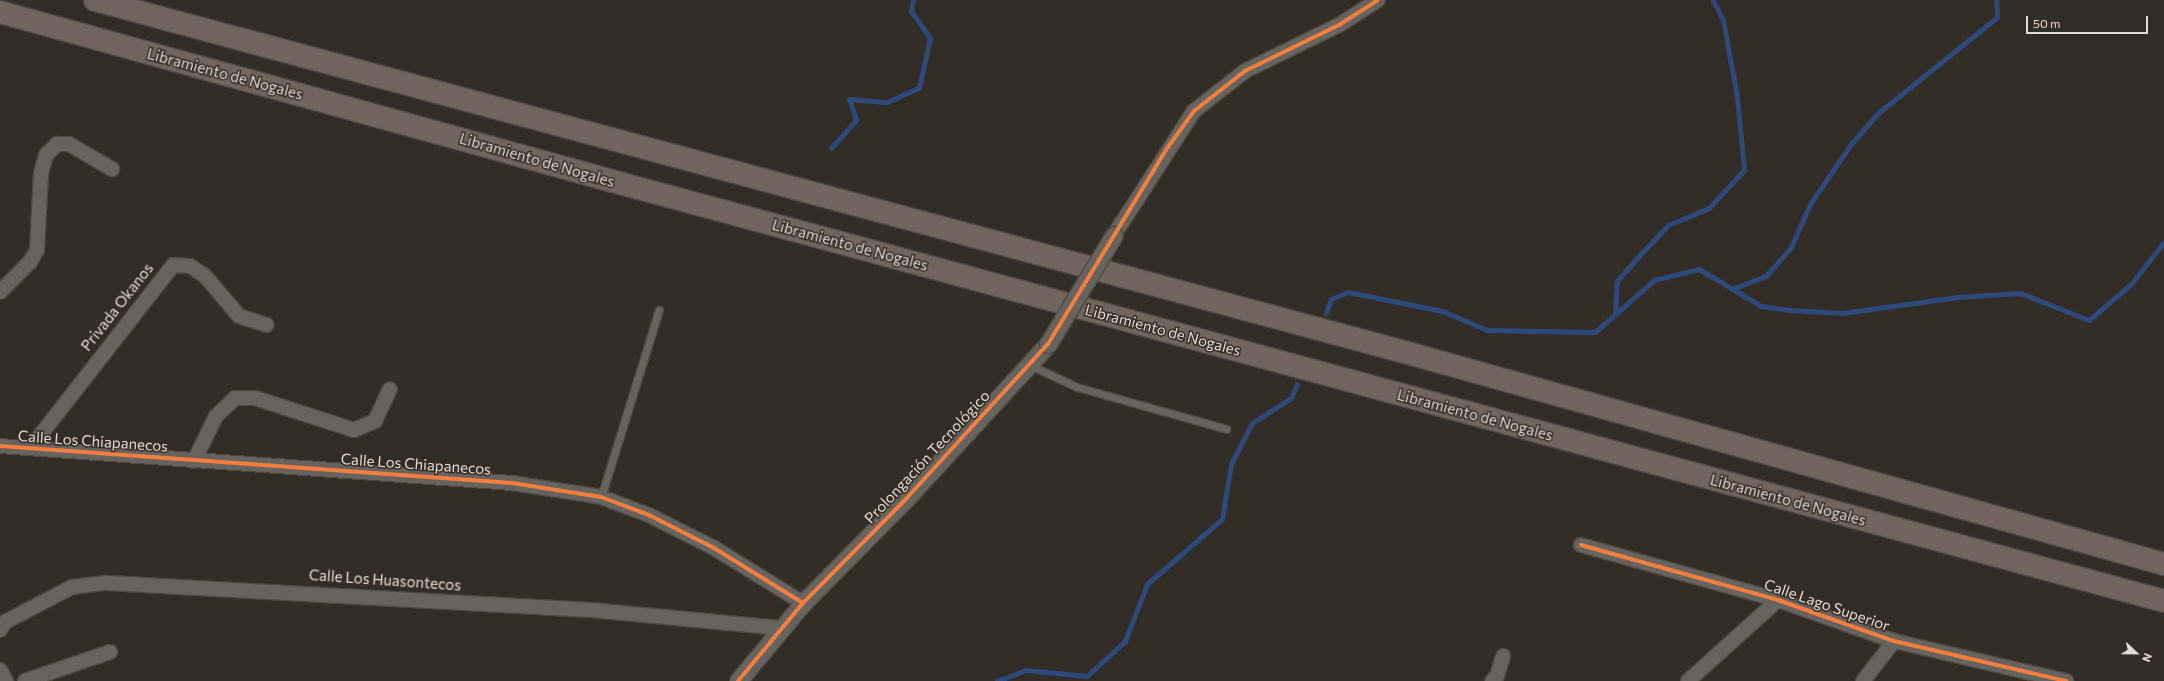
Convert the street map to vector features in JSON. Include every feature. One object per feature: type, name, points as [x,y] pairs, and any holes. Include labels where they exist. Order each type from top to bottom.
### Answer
[{"type":"highway","points":[[95,0],[1400,351],[2164,564]]},
{"type":"highway","name":"Libramiento de Nogales","points":[[0,12],[622,184],[2164,601]]},
{"type":"street","points":[[1114,235],[1194,111],[1245,71],[1339,25],[1378,0]]},
{"type":"street","points":[[0,292],[30,262],[37,250],[41,173],[46,155],[57,144],[69,144],[112,169]]},
{"type":"street","name":"Prolongación Tecnológico","points":[[738,681],[803,603],[1030,365],[1048,344],[1114,235]]},
{"type":"street","name":"Privada Okanos","points":[[31,446],[173,265],[190,266],[205,276],[239,316],[267,325]]},
{"type":"street","points":[[194,461],[216,416],[235,398],[254,398],[354,430],[376,421],[390,389]]},
{"type":"street","name":"Calle Los Chiapanecos","points":[[0,446],[31,446],[194,461],[512,483],[601,497],[649,515],[714,548],[803,603]]},
{"type":"street","name":"Calle Lago Superior","points":[[1582,545],[1778,600],[1894,640],[2059,680]]},
{"type":"street","name":"Calle Los Huasontecos","points":[[0,630],[5,622],[72,587],[106,583],[601,611],[781,628]]},
{"type":"street","points":[[1688,681],[1778,600]]},
{"type":"street","points":[[1862,681],[1894,640]]},
{"type":"street","points":[[25,681],[110,652]]},
{"type":"street","points":[[1492,681],[1498,676],[1503,656]]},
{"type":"street","points":[[0,670],[6,681]]},
{"type":"lane","points":[[601,497],[659,310]]},
{"type":"lane","points":[[1030,365],[1077,387],[1226,429]]},
{"type":"waterway","points":[[831,148],[856,120],[849,99],[887,102],[919,88],[930,38],[911,11],[913,0]]},
{"type":"waterway","points":[[1615,314],[1617,281],[1638,257],[1668,225],[1709,208],[1744,170],[1737,97],[1723,20],[1713,0]]},
{"type":"waterway","points":[[1732,289],[1766,276],[1791,247],[1810,204],[1851,144],[1877,114],[1997,17],[1996,0]]},
{"type":"waterway","points":[[1326,313],[1331,299],[1348,292],[1442,311],[1487,330],[1595,332],[1654,280],[1699,269],[1761,306],[1790,310],[1843,313],[1958,297],[2020,293],[2089,320],[2131,284],[2164,242]]},
{"type":"waterway","points":[[997,681],[1025,670],[1087,676],[1125,641],[1147,584],[1222,519],[1231,464],[1252,423],[1291,398],[1297,384]]},
{"type":"cycle path","points":[[738,681],[803,603],[904,501],[1048,344],[1168,147],[1194,111],[1245,71],[1339,25],[1378,0]]},
{"type":"cycle path","points":[[0,446],[512,483],[601,497],[649,515],[714,548],[803,603]]},
{"type":"cycle path","points":[[1581,545],[1778,600],[1894,641],[2066,681]]}]
